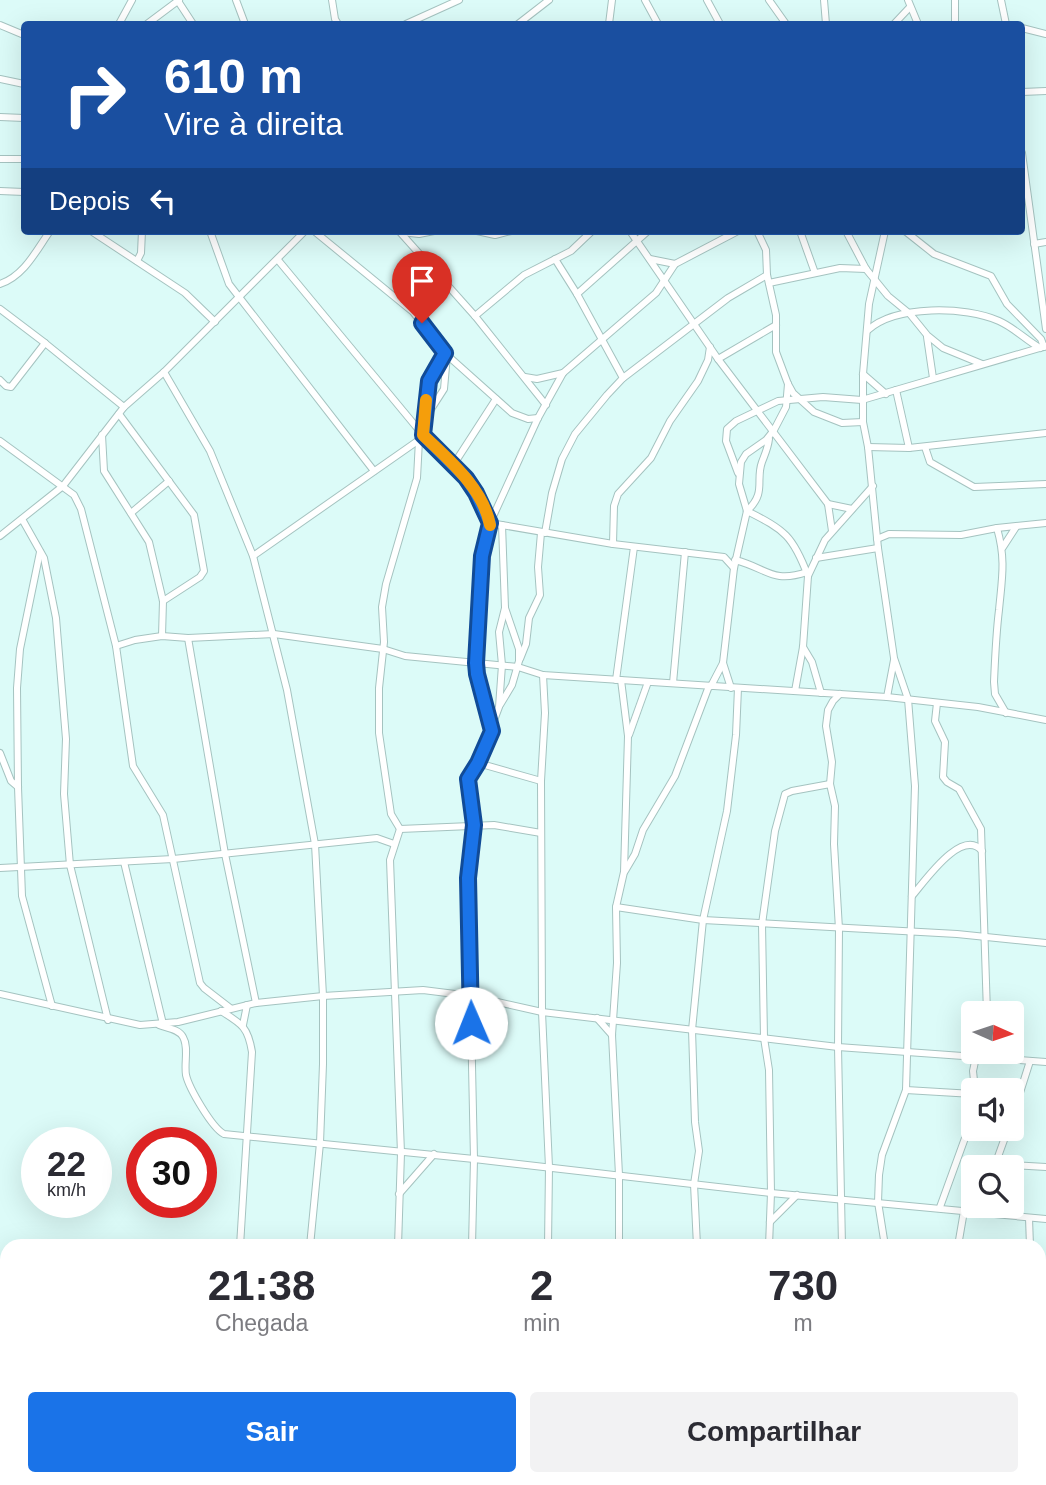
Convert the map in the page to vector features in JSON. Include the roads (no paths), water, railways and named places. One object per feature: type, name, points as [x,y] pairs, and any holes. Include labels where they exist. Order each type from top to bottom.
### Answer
[{"type":"street","points":[[121,21],[132,0]]},
{"type":"street","points":[[236,0],[244,21]]},
{"type":"street","points":[[332,0],[337,21]]},
{"type":"street","points":[[413,21],[459,0]]},
{"type":"street","points":[[522,21],[549,0]]},
{"type":"street","points":[[609,21],[612,0]]},
{"type":"street","points":[[645,0],[656,21]]},
{"type":"street","points":[[707,0],[718,21]]},
{"type":"street","points":[[769,0],[784,21]]},
{"type":"street","points":[[824,0],[826,21]]},
{"type":"street","points":[[955,0],[955,21]]},
{"type":"street","points":[[1001,0],[1006,21]]},
{"type":"street","points":[[151,21],[179,1],[191,21]]},
{"type":"street","points":[[896,21],[909,4],[917,21]]},
{"type":"street","points":[[0,25],[21,34]]},
{"type":"street","points":[[1025,29],[1046,34]]},
{"type":"street","points":[[0,79],[21,83]]},
{"type":"street","points":[[1025,92],[1046,91]]},
{"type":"street","points":[[0,117],[21,118]]},
{"type":"street","points":[[0,159],[21,159]]},
{"type":"street","points":[[1025,176],[1043,290],[1046,329]]},
{"type":"street","points":[[0,191],[21,192]]},
{"type":"street","points":[[0,285],[21,272],[47,235]]},
{"type":"street","points":[[97,235],[185,293],[215,323]]},
{"type":"street","points":[[137,261],[141,253],[142,235]]},
{"type":"street","points":[[211,235],[229,284],[374,471]]},
{"type":"street","points":[[0,536],[63,486],[124,407],[215,323],[301,235]]},
{"type":"street","points":[[319,235],[413,312],[446,354],[496,399],[518,416],[538,418]]},
{"type":"street","points":[[404,235],[475,316],[546,404]]},
{"type":"street","points":[[475,316],[524,275],[571,251],[588,235]]},
{"type":"street","points":[[633,235],[718,359],[828,504],[832,531]]},
{"type":"street","points":[[577,294],[643,235]]},
{"type":"street","points":[[492,731],[476,663],[482,556],[490,523],[538,418],[563,373],[656,293],[675,264],[730,235]]},
{"type":"street","points":[[759,235],[766,250],[768,283],[776,325],[776,352],[788,384],[798,398],[814,412],[842,423],[863,422]]},
{"type":"street","points":[[802,235],[816,273]]},
{"type":"street","points":[[848,235],[874,280],[910,314],[927,335],[943,348],[984,365]]},
{"type":"street","points":[[884,235],[874,280],[863,373],[863,422],[869,447],[878,548],[894,658],[908,699],[915,786],[905,1052],[906,1090],[882,1155],[878,1202],[884,1239]]},
{"type":"street","points":[[910,235],[934,254],[992,276],[1007,303],[1041,339],[1043,347]]},
{"type":"street","points":[[1034,244],[1046,242]]},
{"type":"street","points":[[555,259],[623,378]]},
{"type":"street","points":[[650,259],[675,264]]},
{"type":"street","points":[[278,260],[421,438],[454,464],[476,493],[490,523]]},
{"type":"street","points":[[768,283],[849,267],[866,269]]},
{"type":"street","points":[[499,707],[512,685],[526,644],[529,618],[540,595],[538,567],[546,519],[558,473],[575,434],[623,378],[728,298],[767,275]]},
{"type":"street","points":[[0,309],[124,407]]},
{"type":"street","points":[[868,330],[885,318],[955,311],[989,318],[1043,347]]},
{"type":"street","points":[[718,359],[776,325]]},
{"type":"street","points":[[927,335],[933,378]]},
{"type":"street","points":[[0,380],[6,387],[11,387],[45,343]]},
{"type":"street","points":[[613,544],[614,506],[618,494],[651,458],[670,421],[698,382],[708,360],[710,347]]},
{"type":"street","points":[[624,872],[635,854],[643,830],[675,776],[710,686],[723,663],[735,564],[747,511],[725,434],[731,424],[770,403],[823,397],[862,400],[1043,347]]},
{"type":"street","points":[[426,417],[443,389],[446,354]]},
{"type":"street","points":[[400,829],[391,814],[379,733],[382,607],[388,575],[417,478],[429,381],[446,354]]},
{"type":"street","points":[[164,372],[210,451],[253,556],[274,634],[316,844],[323,996],[320,1143],[311,1239]]},
{"type":"street","points":[[525,377],[537,379],[563,373]]},
{"type":"street","points":[[863,373],[886,394]]},
{"type":"street","points":[[738,473],[746,454],[774,430],[788,399],[788,384]]},
{"type":"street","points":[[896,390],[909,448]]},
{"type":"street","points":[[454,464],[496,399]]},
{"type":"street","points":[[119,414],[194,516],[204,571],[200,577],[163,601]]},
{"type":"street","points":[[869,447],[909,448],[1046,433]]},
{"type":"street","points":[[102,435],[104,471],[149,542],[163,601],[162,636]]},
{"type":"street","points":[[747,511],[760,492],[761,464],[769,437]]},
{"type":"street","points":[[253,556],[421,438]]},
{"type":"street","points":[[0,441],[74,495],[81,509],[116,646],[133,766],[163,815],[200,983],[230,1009]]},
{"type":"street","points":[[925,446],[930,462],[974,487],[1046,484]]},
{"type":"street","points":[[131,513],[169,481]]},
{"type":"street","points":[[796,691],[803,647],[808,574],[832,531],[873,486]]},
{"type":"street","points":[[828,504],[852,509]]},
{"type":"street","points":[[747,511],[784,532],[797,547],[808,574]]},
{"type":"street","points":[[874,514],[884,531],[889,534]]},
{"type":"street","points":[[22,519],[40,550],[56,618],[66,738],[64,794],[70,865],[108,1020]]},
{"type":"street","points":[[546,519],[556,535]]},
{"type":"street","points":[[490,523],[613,544],[724,557],[735,564],[778,576],[808,574]]},
{"type":"street","points":[[877,539],[889,534],[961,535],[1046,523]]},
{"type":"street","points":[[472,1239],[474,1159],[468,878],[474,825],[468,779],[492,731],[499,707],[502,665],[499,632],[505,608],[502,525]]},
{"type":"street","points":[[1003,547],[1016,527]]},
{"type":"street","points":[[997,528],[1003,547],[1004,570],[998,613],[994,682],[995,694],[1006,713]]},
{"type":"street","points":[[724,557],[739,544]]},
{"type":"street","points":[[619,1239],[612,1019],[617,963],[616,904],[624,872],[628,736],[618,680],[635,547]]},
{"type":"street","points":[[816,558],[878,548]]},
{"type":"street","points":[[40,550],[20,649],[17,688],[20,867],[24,908],[52,1006]]},
{"type":"street","points":[[673,683],[685,552]]},
{"type":"street","points":[[505,608],[519,649],[519,664]]},
{"type":"street","points":[[116,646],[162,636],[188,638],[274,634],[383,649],[405,656],[502,665],[519,664],[543,675],[887,696],[1046,720]]},
{"type":"street","points":[[188,638],[225,854],[256,1003]]},
{"type":"street","points":[[803,647],[812,662],[821,693]]},
{"type":"street","points":[[887,696],[894,658]]},
{"type":"street","points":[[697,1239],[694,1184],[699,1151],[695,1122],[692,1030],[703,920],[727,811],[736,735],[734,688],[723,663]]},
{"type":"street","points":[[543,675],[545,713],[541,781],[542,1012],[548,1239]]},
{"type":"street","points":[[628,736],[649,682]]},
{"type":"street","points":[[840,694],[832,701],[828,710],[826,726],[832,762],[830,784],[835,806],[834,844],[839,929],[842,1239]]},
{"type":"street","points":[[937,703],[935,721],[945,742],[943,777],[959,789],[980,826],[987,1001]]},
{"type":"street","points":[[0,753],[11,781],[18,787]]},
{"type":"street","points":[[478,763],[541,781]]},
{"type":"street","points":[[769,1239],[769,1070],[764,1038],[762,923],[775,831],[785,794],[830,784]]},
{"type":"street","points":[[400,829],[494,825],[541,832]]},
{"type":"street","points":[[398,1239],[401,1153],[390,860],[400,829]]},
{"type":"street","points":[[0,869],[173,859],[377,838],[394,844]]},
{"type":"street","points":[[912,896],[960,846],[970,843],[983,852]]},
{"type":"street","points":[[124,862],[160,1024]]},
{"type":"street","points":[[616,904],[625,909],[703,920],[1046,943]]},
{"type":"street","points":[[0,995],[141,1026],[256,1003],[395,990],[423,990],[471,996],[542,1012],[838,1047],[961,1056]]},
{"type":"street","points":[[243,1025],[247,1005]]},
{"type":"street","points":[[221,1011],[243,1025],[250,1039],[252,1052],[241,1239]]},
{"type":"street","points":[[597,1017],[612,1035]]},
{"type":"street","points":[[160,1024],[177,1031],[185,1040],[186,1075],[214,1126],[224,1134],[401,1153],[434,1154],[771,1193],[961,1210]]},
{"type":"street","points":[[1024,1060],[1046,1062]]},
{"type":"street","points":[[1024,1078],[1030,1061]]},
{"type":"street","points":[[906,1090],[961,1092]]},
{"type":"street","points":[[940,1207],[964,1141]]},
{"type":"street","points":[[400,1194],[434,1154]]},
{"type":"street","points":[[1024,1167],[1046,1167]]},
{"type":"street","points":[[770,1222],[797,1195]]},
{"type":"street","points":[[1024,1217],[1046,1219]]},
{"type":"street","points":[[959,1239],[963,1218]]},
{"type":"street","points":[[1029,1218],[1030,1239]]}]
